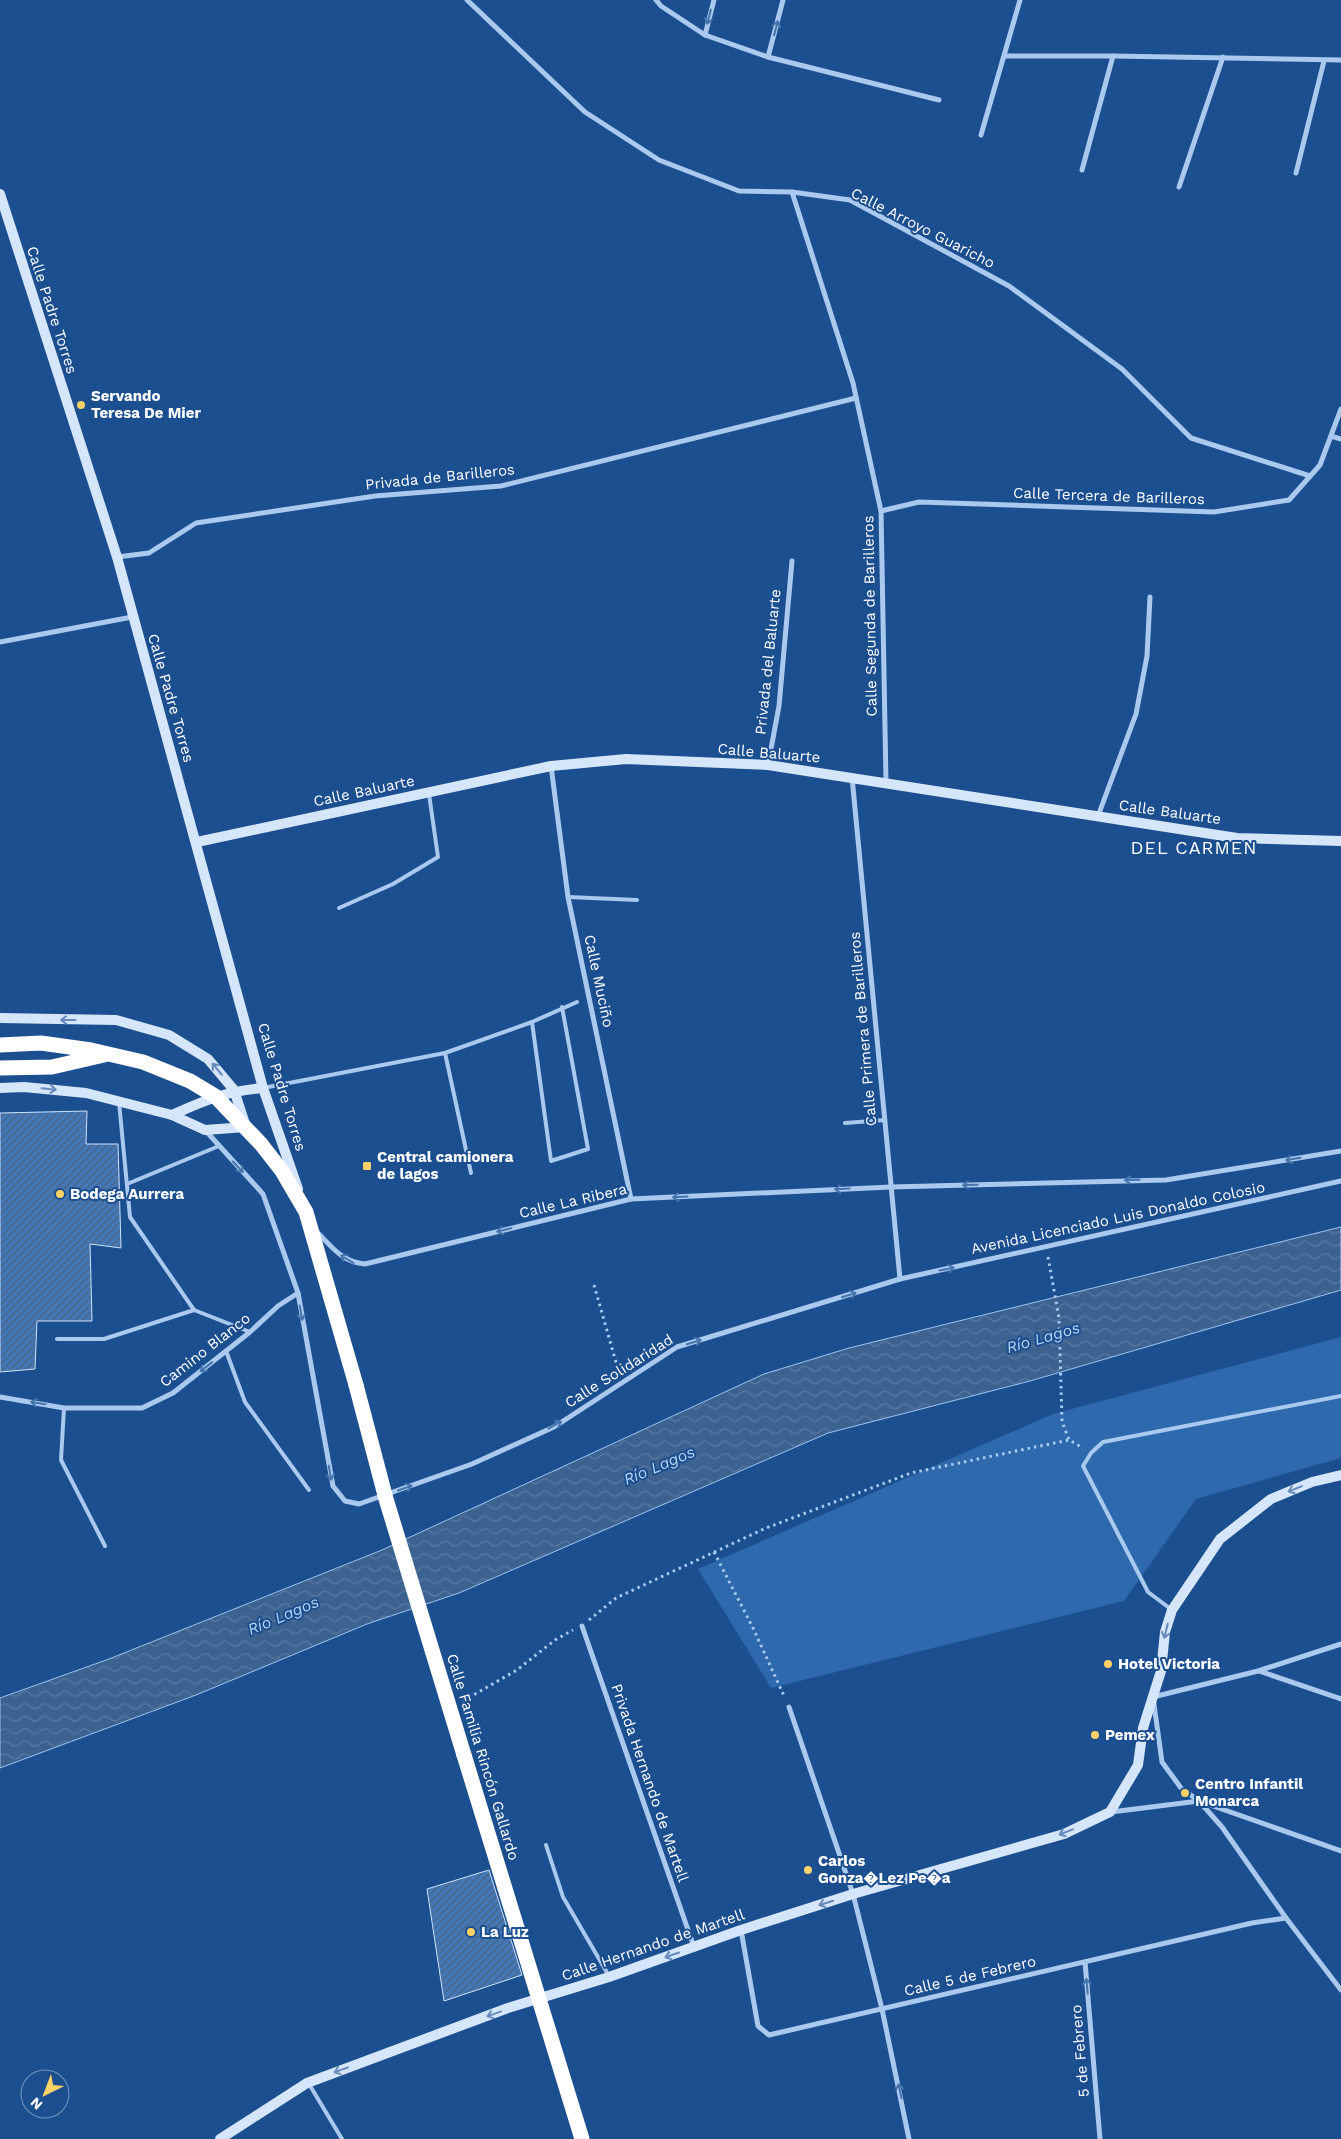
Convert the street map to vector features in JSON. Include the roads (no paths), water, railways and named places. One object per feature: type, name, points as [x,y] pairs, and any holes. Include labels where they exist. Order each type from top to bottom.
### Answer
[{"type":"highway","name":"Calle Familia Rincón Gallardo","points":[[0,1044],[42,1043],[110,1054],[144,1062],[190,1082],[215,1096],[246,1127],[282,1171],[308,1218],[356,1385],[386,1499],[582,2139]]},
{"type":"highway","points":[[0,1068],[52,1066],[110,1054]]},
{"type":"street","name":"Calle Arroyo Guaricho","points":[[467,0],[586,112],[659,160],[739,191],[792,192],[850,200],[1009,286],[1122,369],[1191,438],[1310,476]]},
{"type":"street","points":[[656,0],[661,6],[705,35],[768,57],[939,100]]},
{"type":"street","points":[[705,35],[714,0]]},
{"type":"street","points":[[768,57],[783,0]]},
{"type":"street","points":[[981,136],[1020,0]]},
{"type":"street","points":[[1005,56],[1223,57],[1341,60]]},
{"type":"street","points":[[1082,170],[1112,56]]},
{"type":"street","points":[[1179,188],[1223,57]]},
{"type":"street","points":[[1296,173],[1324,61]]},
{"type":"street","name":"Calle Segunda de Barilleros","points":[[792,192],[856,398],[881,511],[886,782]]},
{"type":"street","name":"Calle Padre Torres","points":[[0,194],[4,218],[117,557],[132,617],[197,842],[263,1088],[308,1218]]},
{"type":"street","name":"Privada de Barilleros","points":[[117,557],[149,553],[196,522],[375,496],[501,486],[856,398]]},
{"type":"street","points":[[1341,410],[1331,436],[1341,439]]},
{"type":"street","name":"Calle Tercera de Barilleros","points":[[881,511],[919,502],[1214,512],[1289,500],[1320,465],[1331,436]]},
{"type":"street","name":"Privada del Baluarte","points":[[768,765],[779,706],[792,561]]},
{"type":"street","points":[[1097,817],[1136,714],[1147,656],[1150,597]]},
{"type":"street","points":[[0,642],[132,617]]},
{"type":"street","name":"Calle Baluarte","points":[[197,842],[552,766],[626,759],[768,765],[1237,838],[1341,842]]},
{"type":"street","name":"Calle Muciño","points":[[552,766],[568,897],[631,1199]]},
{"type":"street","name":"Calle Primera de Barilleros","points":[[852,777],[900,1279]]},
{"type":"street","points":[[0,1018],[116,1020],[169,1035],[208,1059],[234,1090],[246,1127],[205,1130]]},
{"type":"street","points":[[0,1088],[24,1087],[86,1093],[172,1115],[205,1130],[263,1194],[298,1292]]},
{"type":"street","points":[[172,1115],[215,1096],[234,1090],[263,1088]]},
{"type":"street","name":"Avenida Licenciado Luis Donaldo Colosio","points":[[891,1187],[1166,1180],[1341,1151]]},
{"type":"street","name":"Avenida Licenciado Luis Donaldo Colosio","points":[[900,1279],[1341,1182]]},
{"type":"street","name":"Calle La Ribera","points":[[308,1218],[337,1253],[352,1263],[364,1264],[631,1199],[891,1187]]},
{"type":"street","name":"Calle Solidaridad","points":[[298,1292],[332,1486],[345,1501],[359,1504],[472,1464],[545,1431],[677,1348],[900,1279]]},
{"type":"street","name":"Camino Blanco","points":[[0,1397],[64,1408],[142,1408],[173,1393],[250,1332],[278,1306],[298,1292]]},
{"type":"street","points":[[1110,1812],[1138,1766],[1143,1728],[1161,1671],[1164,1632],[1172,1610],[1220,1539],[1271,1499],[1312,1482],[1341,1475]]},
{"type":"street","name":"Privada Hernando de Martell","points":[[582,1626],[694,1948]]},
{"type":"street","points":[[1153,1697],[1258,1671],[1341,1644]]},
{"type":"street","points":[[1258,1671],[1341,1699]]},
{"type":"street","points":[[1153,1697],[1162,1762],[1181,1788],[1199,1801],[1222,1827],[1286,1918],[1341,1990]]},
{"type":"street","points":[[789,1707],[853,1894],[882,2009],[909,2139]]},
{"type":"street","points":[[1110,1812],[1199,1801],[1341,1851]]},
{"type":"street","name":"Calle Hernando de Martell","points":[[220,2139],[308,2082],[508,2008],[609,1978],[741,1930],[853,1894],[1064,1834],[1110,1812]]},
{"type":"street","name":"Calle 5 de Febrero","points":[[741,1930],[758,2026],[763,2032],[770,2035],[1252,1923],[1286,1918]]},
{"type":"street","name":"5 de Febrero","points":[[1085,1962],[1100,2139]]},
{"type":"lane","points":[[339,908],[393,884],[438,858],[428,792]]},
{"type":"lane","points":[[568,897],[637,900]]},
{"type":"lane","points":[[263,1088],[446,1053],[532,1022],[562,1007],[577,1002]]},
{"type":"lane","points":[[532,1022],[551,1161],[588,1149],[562,1007]]},
{"type":"lane","points":[[446,1053],[471,1173]]},
{"type":"lane","points":[[119,1101],[130,1217],[194,1310],[250,1332]]},
{"type":"lane","points":[[845,1123],[885,1120]]},
{"type":"lane","points":[[127,1184],[219,1146]]},
{"type":"lane","points":[[57,1339],[104,1339],[194,1310]]},
{"type":"lane","points":[[226,1351],[244,1402],[309,1490]]},
{"type":"lane","points":[[1172,1610],[1148,1592],[1083,1466],[1091,1453],[1103,1442],[1341,1396]]},
{"type":"lane","points":[[64,1408],[61,1460],[105,1546]]},
{"type":"lane","points":[[546,1845],[563,1897],[609,1978]]},
{"type":"lane","points":[[308,2082],[342,2139]]},
{"type":"water","name":"Río Lagos","points":[[1341,1227],[1341,1290],[1030,1381],[828,1433],[459,1593],[367,1624],[196,1695],[0,1768],[0,1698],[109,1659],[382,1550],[764,1374],[849,1348]]},
{"type":"place","name":"Servando Teresa De Mier","points":[[81,405]]},
{"type":"place","name":"Central camionera de lagos","points":[[367,1166]]},
{"type":"place","name":"Bodega Aurrera","points":[[60,1194]]},
{"type":"place","name":"Hotel Victoria","points":[[1108,1664]]},
{"type":"place","name":"Pemex","points":[[1095,1735]]},
{"type":"place","name":"Centro Infantil Monarca","points":[[1185,1793]]},
{"type":"place","name":"Carlos Gonza�Lez Pe�a","points":[[808,1870]]},
{"type":"place","name":"La Luz","points":[[471,1932]]},
{"type":"district","name":"DEL CARMEN","points":[[1194,848]]}]
